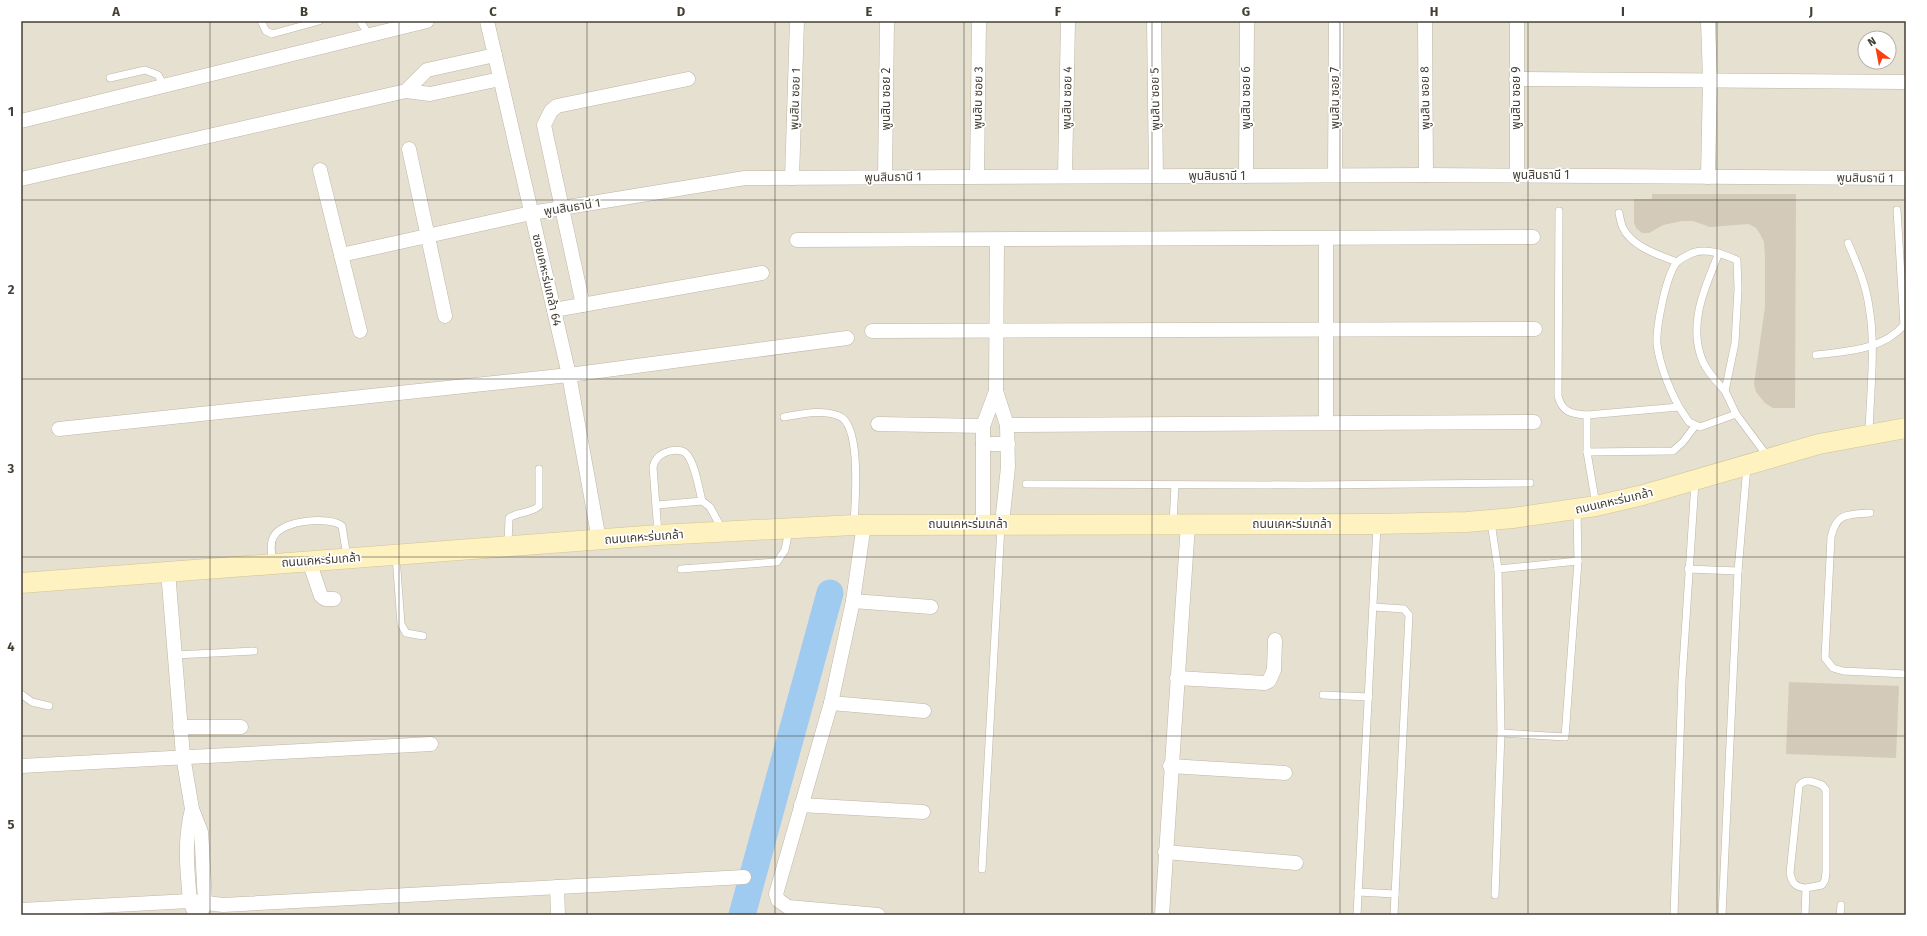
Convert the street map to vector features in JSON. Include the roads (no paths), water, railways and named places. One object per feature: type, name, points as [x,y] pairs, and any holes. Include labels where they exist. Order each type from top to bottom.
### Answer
[{"type":"street","points":[[21,121],[369,35],[401,24],[427,21]]},
{"type":"street","name":"ซอยเคหะร่มเกล้า 64","points":[[487,21],[569,375],[600,540]]},
{"type":"street","name":"พูนสิน ซอย 1","points":[[792,178],[797,21]]},
{"type":"street","name":"พูนสิน ซอย 2","points":[[885,177],[887,21]]},
{"type":"street","name":"พูนสิน ซอย 3","points":[[977,176],[979,21]]},
{"type":"street","name":"พูนสิน ซอย 4","points":[[1065,176],[1068,21]]},
{"type":"street","name":"พูนสิน ซอย 5","points":[[1154,21],[1156,176]]},
{"type":"street","name":"พูนสิน ซอย 6","points":[[1246,176],[1247,21]]},
{"type":"street","name":"พูนสิน ซอย 7","points":[[1335,175],[1336,21]]},
{"type":"street","name":"พูนสิน ซอย 8","points":[[1425,21],[1426,175]]},
{"type":"street","name":"พูนสิน ซอย 9","points":[[1517,21],[1517,175]]},
{"type":"street","points":[[1708,21],[1710,80],[1708,176]]},
{"type":"street","points":[[406,91],[427,70],[495,55]]},
{"type":"street","points":[[21,179],[406,91],[430,94],[500,79]]},
{"type":"street","points":[[583,305],[544,125],[551,111],[557,106],[688,79]]},
{"type":"street","points":[[1516,79],[1906,82]]},
{"type":"street","points":[[409,149],[445,316]]},
{"type":"street","points":[[320,170],[360,331]]},
{"type":"street","name":"พูนสินธานี 1","points":[[341,255],[531,213],[745,178],[1517,175],[1906,178]]},
{"type":"street","points":[[797,240],[1533,237]]},
{"type":"street","points":[[1326,238],[1326,422]]},
{"type":"street","points":[[992,524],[1008,467],[1007,425],[996,390],[997,240]]},
{"type":"street","points":[[554,310],[762,272]]},
{"type":"street","points":[[872,331],[1325,328],[1535,329]]},
{"type":"street","points":[[59,429],[569,375],[847,338]]},
{"type":"street","points":[[992,524],[982,426],[996,390]]},
{"type":"street","points":[[1007,425],[1534,422]]},
{"type":"street","points":[[878,424],[982,426]]},
{"type":"street","name":"ถนนเคหะร่มเกล้า","points":[[21,583],[600,540],[859,524],[1378,524],[1491,520],[1577,510],[1596,506],[1695,480],[1820,444],[1869,433],[1906,428]]},
{"type":"street","points":[[983,444],[1008,444]]},
{"type":"street","points":[[1162,915],[1170,766],[1177,678],[1180,523]]},
{"type":"street","points":[[859,524],[853,600],[831,703],[776,890],[778,900],[788,907],[878,915]]},
{"type":"street","points":[[309,561],[321,596],[325,599],[334,599]]},
{"type":"street","points":[[168,571],[183,756],[192,809],[200,832],[202,909]]},
{"type":"street","points":[[853,600],[931,607]]},
{"type":"street","points":[[1177,678],[1265,683],[1269,681],[1274,670],[1275,640]]},
{"type":"street","points":[[831,703],[924,711]]},
{"type":"street","points":[[180,727],[242,727]]},
{"type":"street","points":[[21,766],[183,756],[431,744]]},
{"type":"street","points":[[1170,766],[1286,773]]},
{"type":"street","points":[[801,805],[923,812]]},
{"type":"street","points":[[192,809],[187,830],[190,901],[195,915]]},
{"type":"street","points":[[1165,852],[1296,863]]},
{"type":"street","points":[[21,910],[190,901],[202,909],[223,904],[744,877]]},
{"type":"street","points":[[557,887],[558,915]]},
{"type":"lane","points":[[261,21],[266,31],[272,34],[319,21]]},
{"type":"lane","points":[[360,21],[369,35]]},
{"type":"lane","points":[[110,78],[145,70],[158,75],[164,86]]},
{"type":"lane","points":[[1816,355],[1871,347],[1898,332],[1904,325],[1897,210]]},
{"type":"lane","points":[[1559,211],[1558,396],[1560,404],[1566,411],[1572,414],[1587,415],[1679,407]]},
{"type":"lane","points":[[1619,213],[1623,229],[1631,238],[1651,252],[1677,262]]},
{"type":"lane","points":[[1848,243],[1866,288],[1870,309],[1871,347],[1869,433]]},
{"type":"lane","points":[[1725,391],[1735,343],[1738,274],[1737,260],[1719,253],[1701,251],[1690,254],[1677,262],[1665,290],[1660,310],[1657,344],[1663,370],[1679,407],[1689,422],[1695,426],[1705,426],[1736,414]]},
{"type":"lane","points":[[1719,253],[1699,308],[1697,343],[1703,363],[1725,391],[1736,414],[1769,458]]},
{"type":"lane","points":[[784,417],[815,412],[830,413],[840,416],[848,421],[852,430],[855,447],[859,524]]},
{"type":"lane","points":[[1587,415],[1587,452],[1596,506]]},
{"type":"lane","points":[[1587,452],[1673,451],[1683,442],[1695,426]]},
{"type":"lane","points":[[658,536],[657,505],[653,467],[656,458],[662,453],[675,450],[683,451],[688,455],[692,462],[702,501],[710,507],[724,532]]},
{"type":"lane","points":[[1722,915],[1738,571],[1747,465]]},
{"type":"lane","points":[[508,547],[509,518],[515,514],[533,512],[540,506],[540,469]]},
{"type":"lane","points":[[1674,915],[1682,680],[1688,569],[1695,480]]},
{"type":"lane","points":[[1026,484],[1175,485],[1530,483]]},
{"type":"lane","points":[[1175,485],[1180,523]]},
{"type":"lane","points":[[657,505],[702,501]]},
{"type":"lane","points":[[1501,733],[1565,738],[1578,561],[1577,510]]},
{"type":"lane","points":[[1870,513],[1851,514],[1840,518],[1834,525],[1831,538],[1825,658],[1833,668],[1843,671],[1906,674]]},
{"type":"lane","points":[[1491,520],[1498,568],[1501,733],[1496,895]]},
{"type":"lane","points":[[273,564],[271,542],[273,537],[277,532],[292,523],[336,521],[342,526],[347,558]]},
{"type":"lane","points":[[982,869],[992,524]]},
{"type":"lane","points":[[1357,915],[1378,524]]},
{"type":"lane","points":[[680,569],[777,562],[785,550],[789,528]]},
{"type":"lane","points":[[396,555],[401,624],[406,633],[423,636]]},
{"type":"lane","points":[[1498,568],[1578,561]]},
{"type":"lane","points":[[1688,569],[1738,571]]},
{"type":"lane","points":[[1374,608],[1406,610],[1409,615],[1394,915]]},
{"type":"lane","points":[[175,654],[254,651]]},
{"type":"lane","points":[[21,694],[32,702],[49,706]]},
{"type":"lane","points":[[1323,695],[1369,697]]},
{"type":"lane","points":[[1804,781],[1809,781],[1822,785],[1826,790],[1826,872],[1825,880],[1822,885],[1806,888],[1797,887],[1793,883],[1790,873],[1798,786],[1804,781]]},
{"type":"lane","points":[[1805,915],[1806,888]]},
{"type":"lane","points":[[1358,892],[1395,894]]},
{"type":"lane","points":[[1840,915],[1841,905]]},
{"type":"waterway","points":[[742,915],[830,593]]}]
